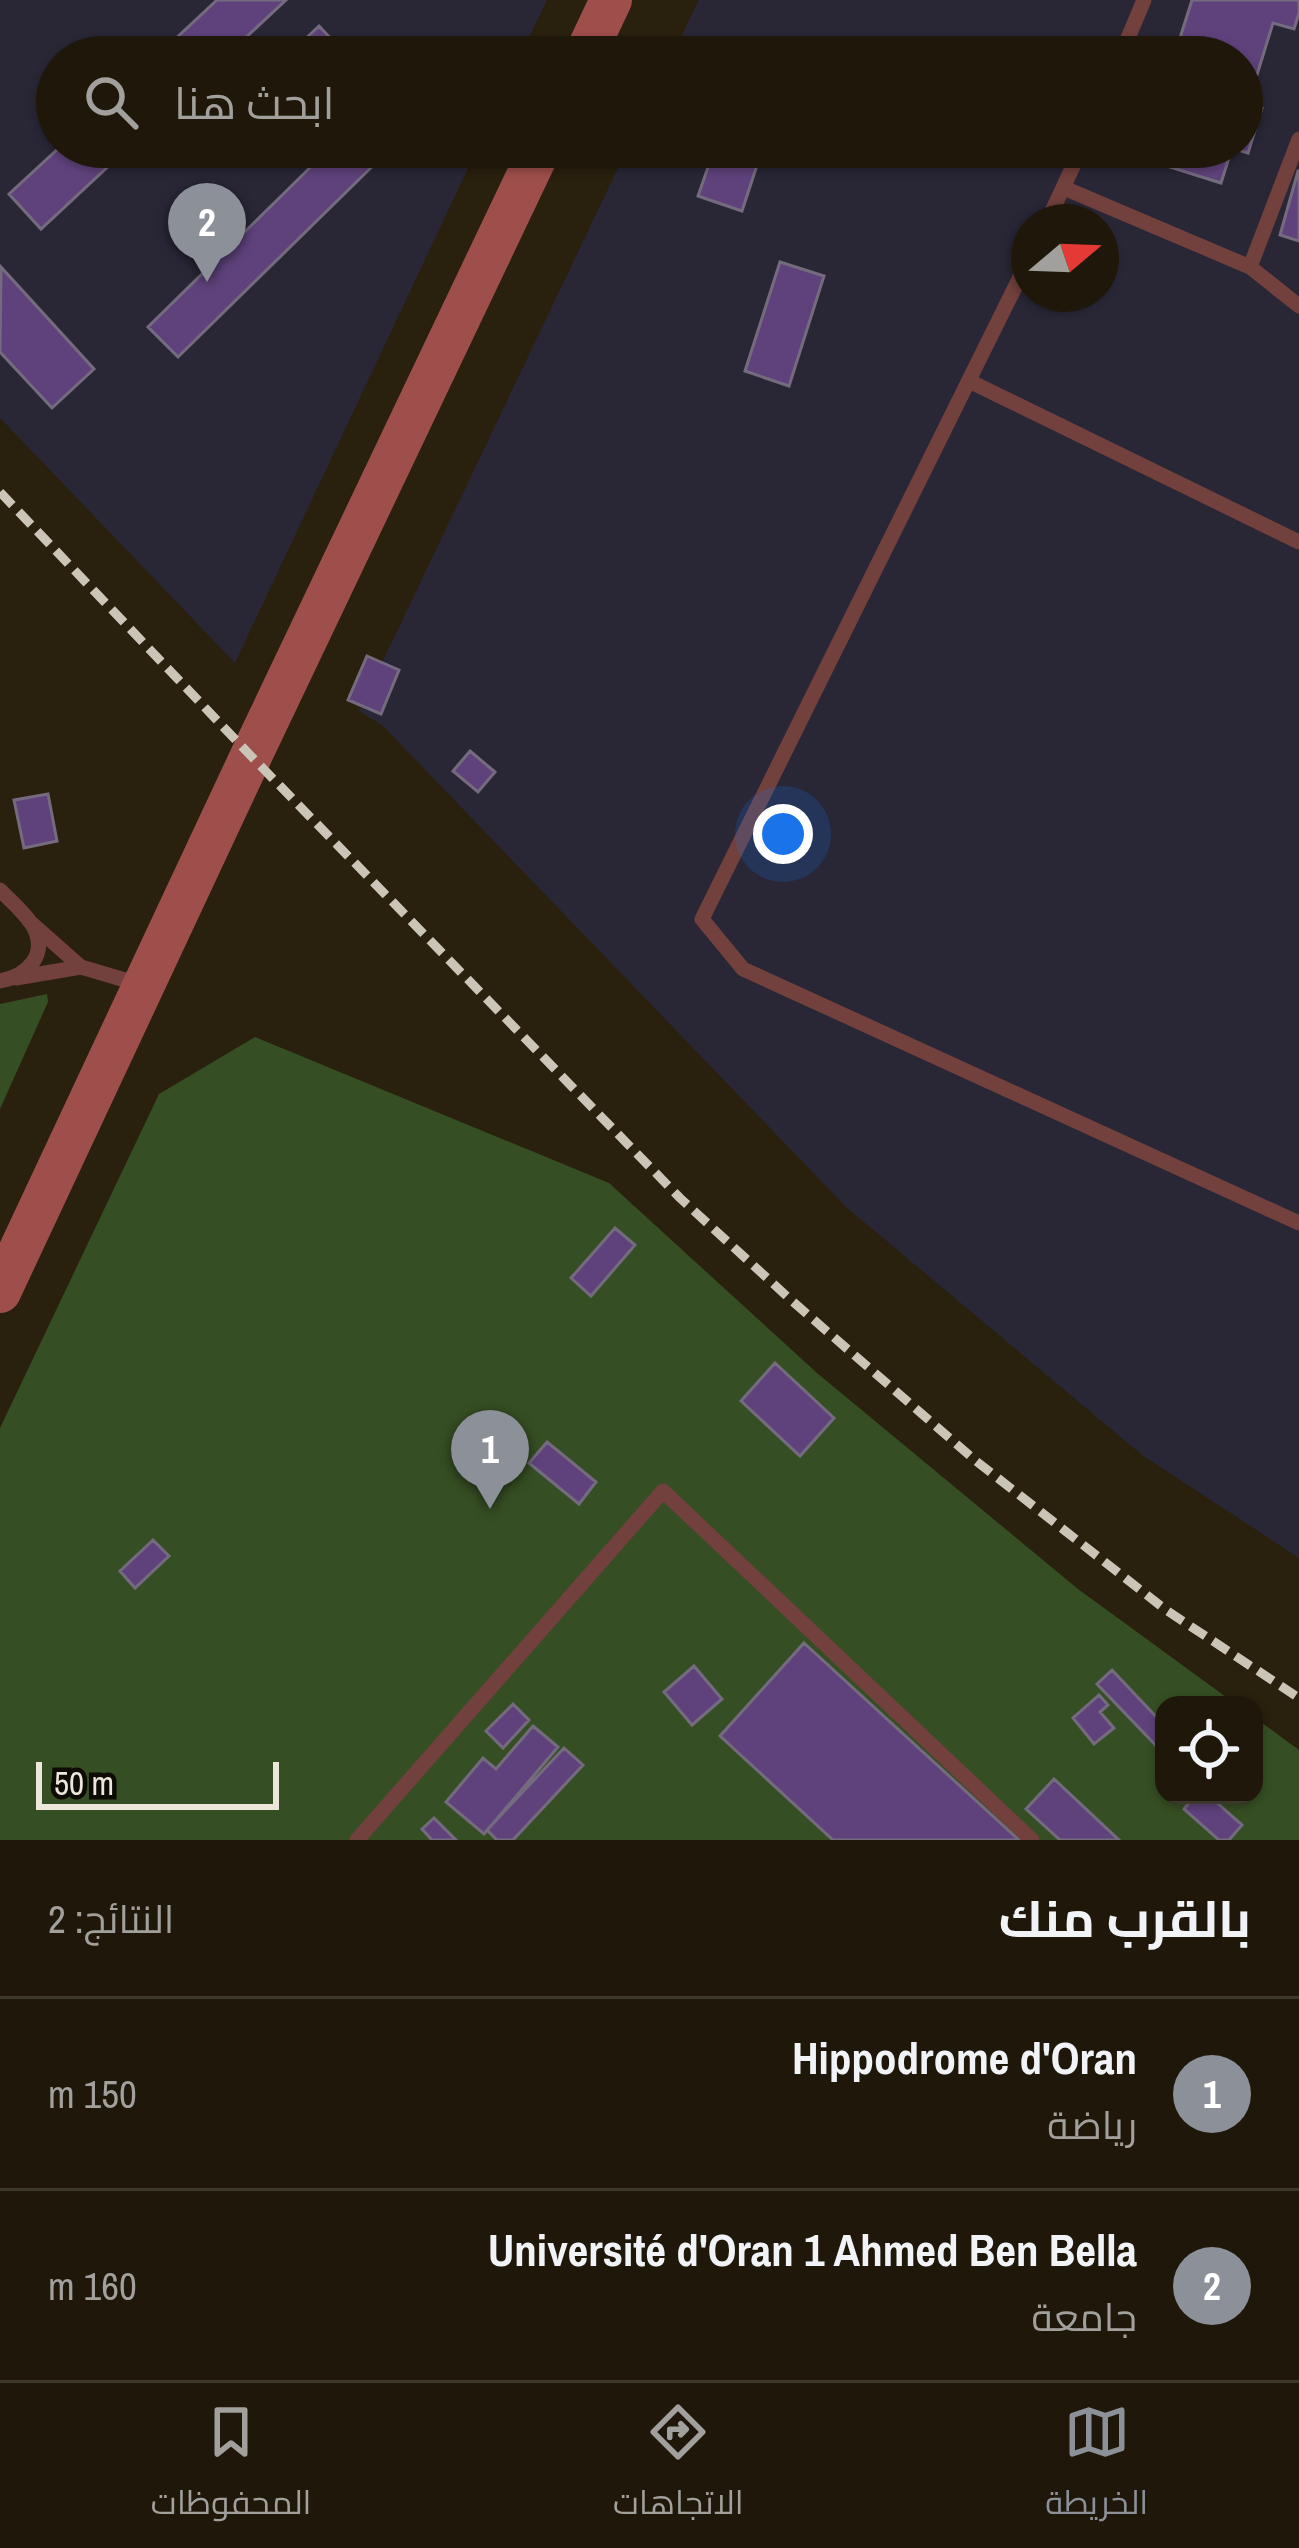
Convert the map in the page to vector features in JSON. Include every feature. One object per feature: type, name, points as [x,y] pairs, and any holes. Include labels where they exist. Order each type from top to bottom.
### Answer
[{"type":"main road","points":[[594,36],[611,0]]},
{"type":"main road","points":[[0,1292],[531,168]]},
{"type":"lane","points":[[1129,36],[1144,0]]},
{"type":"lane","points":[[1250,267],[1296,158],[1299,139]]},
{"type":"lane","points":[[1056,204],[1073,168]]},
{"type":"lane","points":[[1064,188],[1250,267],[1299,306]]},
{"type":"lane","points":[[1011,296],[702,919],[743,969],[1299,1223]]},
{"type":"lane","points":[[969,381],[1299,542]]},
{"type":"lane","points":[[0,890],[81,967],[143,986]]},
{"type":"lane","points":[[8,980],[26,973],[37,954],[38,942],[29,921]]},
{"type":"lane","points":[[8,980],[81,967]]},
{"type":"lane","points":[[357,1840],[663,1491],[1032,1840]]},
{"type":"shaded area","points":[[0,0],[547,0],[530,36],[36,36],[36,168],[468,168],[235,663],[0,418]]},
{"type":"shaded area","points":[[699,0],[1299,0],[1299,1558],[1142,1455],[846,1207],[382,725],[359,711],[618,168],[1263,168],[1263,36],[681,36]]},
{"type":"green space","points":[[47,994],[48,1002],[0,1109],[0,1004]]},
{"type":"green space","points":[[255,1037],[609,1183],[817,1373],[1078,1589],[1225,1696],[1155,1696],[1155,1804],[1263,1804],[1263,1724],[1299,1750],[1299,1840],[0,1840],[0,1428],[159,1094]]},
{"type":"building","points":[[217,0],[286,0],[247,36],[178,36]]},
{"type":"building","points":[[1192,0],[1299,0],[1294,29],[1273,23],[1263,55],[1263,36],[1181,36]]},
{"type":"building","points":[[319,26],[328,36],[308,36]]},
{"type":"building","points":[[37,168],[106,168],[41,229],[9,194]]},
{"type":"building","points":[[310,168],[371,168],[178,357],[148,327]]},
{"type":"building","points":[[708,168],[756,168],[742,211],[698,196]]},
{"type":"building","points":[[1173,168],[1226,168],[1221,183]]},
{"type":"building","points":[[1299,171],[1299,241],[1280,235]]},
{"type":"building","points":[[780,262],[824,276],[789,386],[745,371]]},
{"type":"building","points":[[1,267],[94,369],[52,408],[0,352]]},
{"type":"building","points":[[367,656],[399,670],[381,714],[348,700]]},
{"type":"building","points":[[470,751],[495,772],[478,792],[453,771]]},
{"type":"building","points":[[48,794],[57,841],[24,848],[14,800]]},
{"type":"building","points":[[615,1228],[635,1245],[591,1296],[571,1278]]},
{"type":"building","points":[[775,1363],[834,1418],[800,1456],[741,1401]]},
{"type":"building","points":[[547,1442],[596,1482],[579,1504],[529,1463]]},
{"type":"building","points":[[153,1540],[169,1556],[135,1588],[120,1571]]},
{"type":"building","points":[[804,1643],[1019,1840],[833,1840],[720,1736]]},
{"type":"building","points":[[694,1666],[722,1699],[692,1725],[664,1692]]},
{"type":"building","points":[[1112,1670],[1155,1715],[1155,1745],[1097,1684]]},
{"type":"building","points":[[1099,1695],[1108,1705],[1100,1712],[1114,1728],[1094,1744],[1073,1718]]},
{"type":"building","points":[[513,1704],[529,1720],[503,1748],[486,1731]]},
{"type":"building","points":[[533,1726],[558,1747],[484,1834],[446,1802],[483,1758],[496,1769]]},
{"type":"building","points":[[564,1748],[583,1765],[513,1840],[497,1840],[487,1830]]},
{"type":"building","points":[[1054,1779],[1119,1840],[1060,1840],[1026,1809]]},
{"type":"building","points":[[1188,1804],[1218,1804],[1242,1825],[1229,1840],[1219,1840],[1184,1809]]},
{"type":"building","points":[[434,1818],[456,1840],[432,1840],[422,1829]]},
{"type":"railway","points":[[0,492],[680,1198],[976,1461],[1166,1610],[1299,1698]]},
{"type":"place","name":"Université d'Oran 1 Ahmed Ben Bella","points":[[207,282]]},
{"type":"place","name":"Hippodrome d'Oran","points":[[490,1509]]}]
